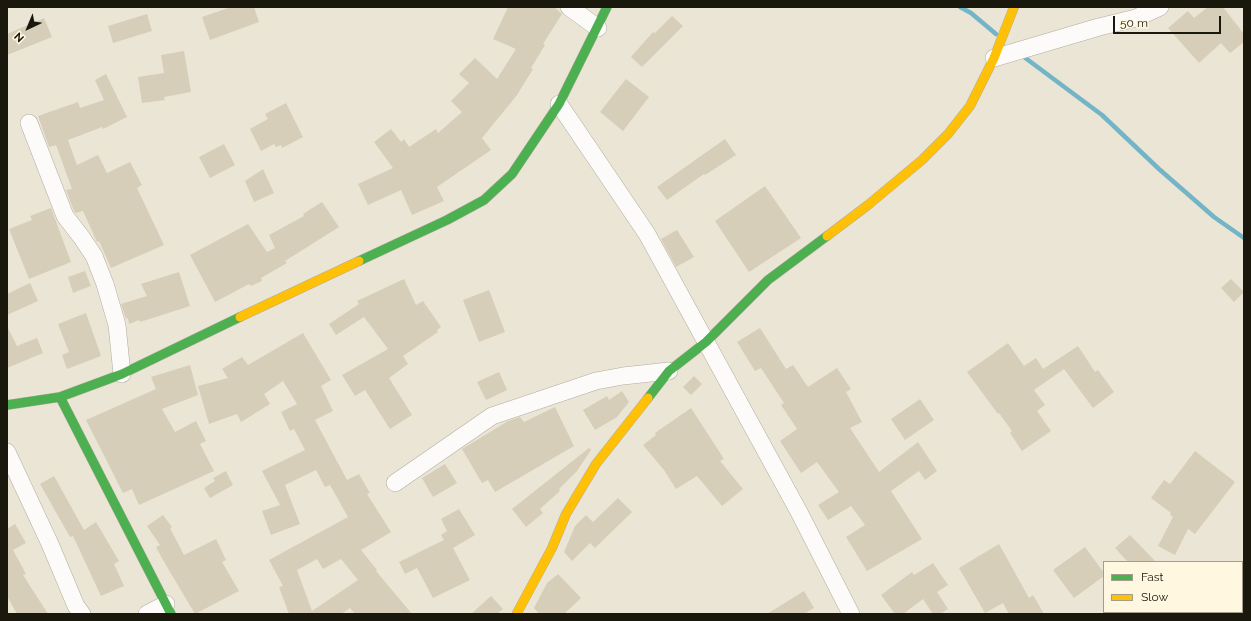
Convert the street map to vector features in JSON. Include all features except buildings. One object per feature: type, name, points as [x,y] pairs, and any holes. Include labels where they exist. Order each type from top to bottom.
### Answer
[{"type":"main road","points":[[7,405],[60,397],[122,374],[321,278],[447,220],[484,200],[512,174],[559,104],[598,28],[606,7]]},
{"type":"main road","points":[[517,613],[552,548],[566,514],[596,464],[669,371],[706,342],[768,280],[868,205],[922,160],[948,134],[970,106],[994,58],[1014,7]]},
{"type":"main road","points":[[60,397],[169,609]]},
{"type":"street","points":[[569,7],[598,28]]},
{"type":"street","points":[[994,58],[1099,27],[1136,18],[1160,7]]},
{"type":"street","points":[[559,104],[647,234],[799,512],[845,612]]},
{"type":"street","points":[[29,123],[65,216],[94,256],[105,284],[117,325],[122,374]]},
{"type":"street","points":[[395,483],[492,416],[596,381],[623,376],[669,371]]},
{"type":"street","points":[[7,452],[50,544],[76,606],[82,614]]},
{"type":"street","points":[[147,614],[169,609]]},
{"type":"waterway","points":[[960,7],[971,13],[996,34]]},
{"type":"waterway","points":[[1020,54],[1102,115],[1159,169],[1214,217],[1244,238]]},
{"type":"traffic: fast","points":[[359,261],[447,220],[484,200],[512,174],[559,104],[607,7]]},
{"type":"traffic: fast","points":[[648,398],[669,371],[706,342],[768,280],[827,236]]},
{"type":"traffic: fast","points":[[7,405],[60,397],[122,374],[240,317]]},
{"type":"traffic: fast","points":[[60,397],[171,614]]},
{"type":"traffic: slow","points":[[827,236],[868,205],[922,160],[948,134],[970,106],[994,58],[1014,7]]},
{"type":"traffic: slow","points":[[240,317],[359,261]]},
{"type":"traffic: slow","points":[[517,613],[552,548],[566,514],[596,464],[648,398]]}]
